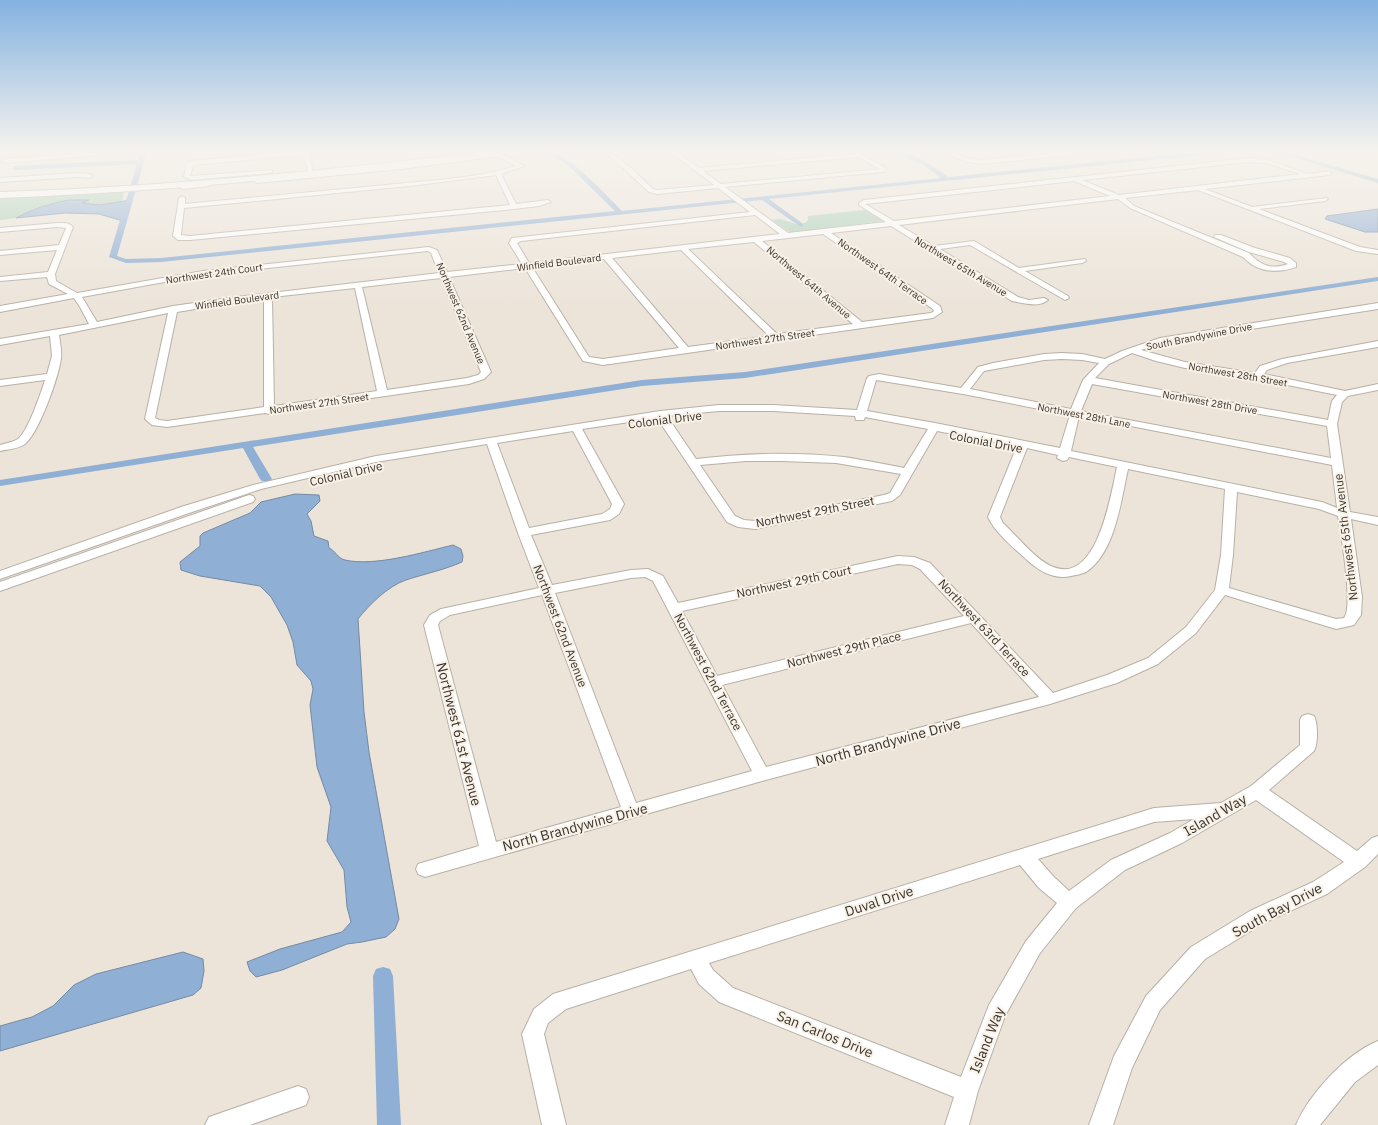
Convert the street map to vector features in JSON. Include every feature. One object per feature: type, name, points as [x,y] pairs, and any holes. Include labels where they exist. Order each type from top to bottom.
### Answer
[{"type":"street","points":[[206,204],[181,206],[177,236],[181,238],[434,211],[535,204]]},
{"type":"street","points":[[262,204],[262,208]]},
{"type":"street","points":[[744,204],[787,236]]},
{"type":"street","name":"Northwest 65th Avenue","points":[[862,204],[892,224],[1015,299],[1021,301],[1044,300]]},
{"type":"street","name":"Winfield Boulevard","points":[[0,342],[54,334],[173,309],[268,295],[1072,204]]},
{"type":"street","points":[[1127,204],[1132,207],[1246,255],[1250,261],[1259,265],[1273,268],[1284,268],[1293,265],[1287,260],[1252,250],[1218,237]]},
{"type":"street","points":[[1241,204],[1359,249],[1376,252]]},
{"type":"street","points":[[1253,208],[1294,204]]},
{"type":"street","points":[[528,265],[514,243],[515,240],[757,213]]},
{"type":"street","points":[[0,230],[66,225],[70,228],[51,274],[52,282],[81,301],[94,325]]},
{"type":"street","name":"Northwest 64th Terrace","points":[[825,232],[937,308],[938,312]]},
{"type":"street","name":"Northwest 64th Avenue","points":[[757,240],[860,324]]},
{"type":"street","points":[[932,248],[971,243],[1065,298]]},
{"type":"street","points":[[0,253],[62,247]]},
{"type":"street","points":[[683,248],[775,337]]},
{"type":"street","name":"Northwest 62nd Avenue","points":[[429,249],[434,252],[445,275],[486,372],[481,377]]},
{"type":"street","name":"Northwest 24th Court","points":[[0,309],[217,271],[429,249]]},
{"type":"street","points":[[606,256],[685,350]]},
{"type":"street","points":[[1018,270],[1082,261]]},
{"type":"street","name":"Northwest 27th Street","points":[[528,265],[586,358],[592,361],[603,362],[860,324],[932,315],[938,312]]},
{"type":"street","points":[[0,279],[51,274]]},
{"type":"street","points":[[358,285],[383,394]]},
{"type":"street","points":[[268,295],[269,411]]},
{"type":"street","name":"South Brandywine Drive","points":[[1064,455],[1076,413],[1088,380],[1106,362],[1132,350],[1160,342],[1378,306]]},
{"type":"street","name":"Northwest 27th Street","points":[[173,309],[150,419],[156,423],[167,424],[269,411],[469,381],[481,377]]},
{"type":"street","points":[[0,448],[14,445],[24,439],[35,418],[56,360],[54,334]]},
{"type":"street","points":[[1258,376],[1263,368],[1285,360],[1378,344]]},
{"type":"street","name":"Northwest 28th Street","points":[[1132,350],[1159,359],[1185,365],[1258,376],[1345,394]]},
{"type":"street","points":[[963,391],[981,369],[993,366],[1044,357],[1062,356],[1082,357],[1106,362]]},
{"type":"street","points":[[0,383],[51,376]]},
{"type":"street","name":"Northwest 28th Lane","points":[[861,416],[872,378],[879,377],[963,391],[1338,463]]},
{"type":"street","name":"Northwest 28th Drive","points":[[1088,380],[1332,424]]},
{"type":"street","points":[[1345,394],[1378,387]]},
{"type":"street","name":"Northwest 65th Avenue","points":[[1222,590],[1330,623],[1336,624],[1349,622],[1354,616],[1355,596],[1332,424],[1337,401],[1345,394]]},
{"type":"street","name":"Colonial Drive","points":[[0,587],[90,549],[188,514],[260,491],[492,444],[662,416],[775,413],[861,416],[1064,455],[1230,490],[1323,514],[1343,514],[1378,521]]},
{"type":"street","points":[[662,416],[693,463],[722,459],[771,457],[837,460],[908,472],[933,429]]},
{"type":"street","points":[[524,533],[606,517],[615,511],[618,504],[577,430]]},
{"type":"street","name":"Northwest 62nd Avenue","points":[[492,444],[524,533],[631,812]]},
{"type":"street","points":[[1022,447],[994,517],[998,525],[1043,567],[1059,573],[1072,573],[1083,569],[1098,551],[1110,521],[1123,468]]},
{"type":"street","name":"Northwest 29th Street","points":[[693,463],[731,519],[742,524],[756,525],[888,498],[894,495],[908,472]]},
{"type":"street","name":"North Brandywine Drive","points":[[425,869],[762,775],[1050,698],[1112,679],[1153,661],[1191,630],[1222,590],[1228,555],[1230,490]]},
{"type":"street","name":"Colonial Drive","points":[[0,575],[90,549]]},
{"type":"street","name":"Northwest 29th Court","points":[[674,608],[898,560],[914,561]]},
{"type":"street","name":"Northwest 63rd Terrace","points":[[914,561],[926,566],[1050,698]]},
{"type":"street","name":"Northwest 62nd Terrace","points":[[547,590],[631,574],[648,573],[658,579],[762,775]]},
{"type":"street","name":"Northwest 61st Avenue","points":[[489,851],[431,624],[435,618],[446,612],[547,590]]},
{"type":"street","name":"Northwest 29th Place","points":[[714,682],[974,618]]},
{"type":"street","points":[[1258,792],[1308,747],[1308,720]]},
{"type":"street","name":"Island Way","points":[[957,1125],[967,1091],[996,1012],[1033,947],[1069,902],[1118,865],[1176,838],[1258,792],[1358,862]]},
{"type":"street","name":"Duval Drive","points":[[554,1125],[533,1034],[541,1016],[560,1001],[696,960],[1154,815],[1225,810]]},
{"type":"street","name":"South Bay Drive","points":[[1101,1125],[1122,1064],[1153,1003],[1198,954],[1257,917],[1320,888],[1358,862],[1378,843]]},
{"type":"street","points":[[1024,856],[1046,882],[1069,902]]},
{"type":"street","name":"San Carlos Drive","points":[[696,960],[706,976],[726,995],[967,1091]]},
{"type":"street","points":[[1308,1125],[1311,1118],[1347,1074],[1378,1052]]},
{"type":"street","points":[[217,1125],[298,1097]]},
{"type":"green space","points":[[0,204],[50,204],[29,211],[16,218],[0,220]]},
{"type":"green space","points":[[86,204],[108,204],[100,205]]},
{"type":"green space","points":[[865,210],[883,221],[791,233],[772,220],[780,219],[796,224],[805,223],[808,220],[808,216]]},
{"type":"water","points":[[53,204],[100,205],[129,204],[123,221],[99,214],[65,213],[16,218]]},
{"type":"water","points":[[1378,209],[1378,232],[1365,232],[1325,219],[1327,216]]},
{"type":"water","points":[[295,494],[319,495],[320,501],[307,514],[311,521],[314,536],[328,541],[329,548],[342,559],[357,562],[370,562],[414,555],[453,545],[461,549],[463,556],[462,562],[406,580],[392,587],[373,602],[358,619],[364,712],[369,752],[399,919],[395,929],[386,937],[347,944],[282,970],[256,977],[250,971],[247,962],[280,949],[342,932],[351,922],[347,907],[344,870],[327,841],[331,807],[317,767],[310,705],[313,689],[311,681],[297,665],[293,642],[287,625],[271,597],[260,586],[200,576],[181,570],[180,562],[200,546],[200,536],[203,533],[250,513],[261,502]]},
{"type":"water","points":[[183,952],[203,959],[204,971],[201,988],[193,995],[0,1051],[0,1026],[32,1017],[53,1006],[74,985],[96,974]]},
{"type":"waterway","points":[[129,204],[113,257],[126,261],[161,260],[710,204]]},
{"type":"waterway","points":[[611,204],[620,212]]},
{"type":"waterway","points":[[771,204],[801,225]]},
{"type":"waterway","points":[[0,483],[642,383],[745,375],[1378,279]]},
{"type":"waterway","points":[[246,445],[266,479]]},
{"type":"waterway","points":[[383,976],[389,1125]]}]
